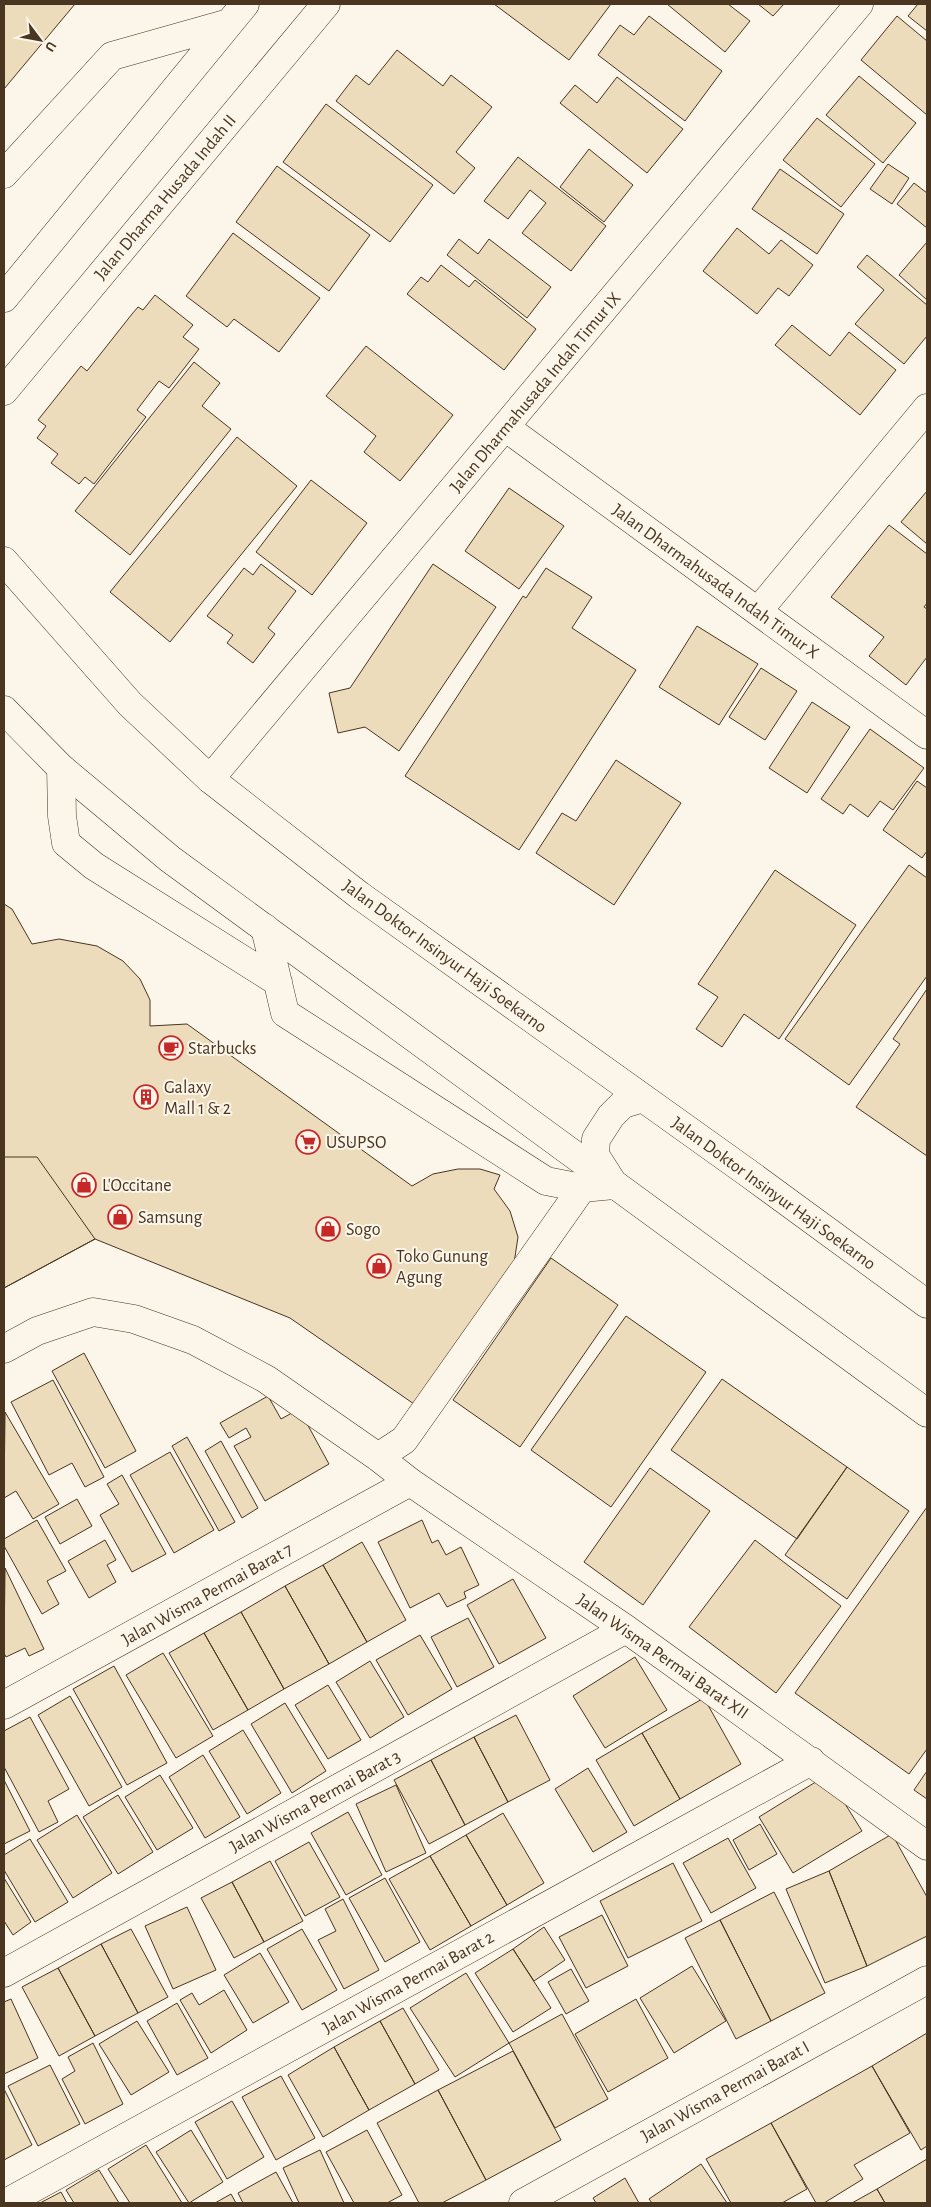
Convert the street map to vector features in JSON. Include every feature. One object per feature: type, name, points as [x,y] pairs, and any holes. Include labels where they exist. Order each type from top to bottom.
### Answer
[{"type":"street","name":"Jalan Dharma Husada Indah II","points":[[4,391],[326,4]]},
{"type":"street","name":"Jalan Dharmahusada Indah Timur IX","points":[[210,779],[859,4]]},
{"type":"street","points":[[4,174],[112,56],[237,14]]},
{"type":"street","points":[[4,298],[237,14]]},
{"type":"street","points":[[758,611],[927,408]]},
{"type":"street","name":"Jalan Dharmahusada Indah Timur X","points":[[505,427],[927,735]]},
{"type":"street","name":"Jalan Doktor Insinyur Haji Soekarno","points":[[4,561],[130,704],[210,779],[359,896],[643,1098],[927,1304]]},
{"type":"street","points":[[4,710],[61,768],[170,859],[614,1186],[927,1413]]},
{"type":"street","points":[[61,768],[62,816],[66,843],[94,866],[278,982]]},
{"type":"street","points":[[265,928],[285,1013],[546,1181],[582,1188],[614,1186]]},
{"type":"street","points":[[614,1186],[595,1155],[596,1140],[611,1116],[623,1104],[643,1098]]},
{"type":"street","name":"Jalan Wisma Permai Barat 7","points":[[4,1705],[395,1470],[404,1440],[582,1188]]},
{"type":"street","name":"Jalan Wisma Permai Barat XII","points":[[4,1349],[36,1331],[92,1312],[134,1319],[193,1340],[266,1379],[626,1629],[927,1846]]},
{"type":"street","name":"Jalan Wisma Permai Barat 3","points":[[4,1973],[626,1629]]},
{"type":"street","name":"Jalan Wisma Permai Barat 2","points":[[6,2203],[811,1761]]},
{"type":"street","name":"Jalan Wisma Permai Barat I","points":[[523,2203],[927,1980]]},
{"type":"building","points":[[4,4],[75,4],[4,89]]},
{"type":"building","points":[[494,4],[611,4],[569,60]]},
{"type":"building","points":[[667,4],[728,4],[750,21],[725,52]]},
{"type":"building","points":[[758,4],[784,4],[773,16]]},
{"type":"building","points":[[918,4],[927,4],[927,31],[908,16]]},
{"type":"building","points":[[649,16],[722,71],[685,121],[598,55],[620,25],[634,35]]},
{"type":"building","points":[[897,16],[927,41],[927,115],[861,60]]},
{"type":"building","points":[[397,50],[443,86],[451,75],[492,107],[456,152],[475,168],[454,194],[336,101],[356,75],[369,85]]},
{"type":"building","points":[[859,76],[916,123],[883,163],[826,115]]},
{"type":"building","points":[[617,77],[683,129],[647,173],[560,103],[575,85],[597,103]]},
{"type":"building","points":[[326,104],[433,185],[390,242],[283,162]]},
{"type":"building","points":[[817,118],[875,164],[841,207],[783,160]]},
{"type":"building","points":[[589,149],[633,185],[604,222],[560,187]]},
{"type":"building","points":[[518,157],[606,226],[571,271],[522,233],[546,203],[530,190],[508,219],[484,201]]},
{"type":"building","points":[[888,164],[909,178],[892,204],[870,189]]},
{"type":"building","points":[[277,166],[370,235],[329,291],[236,222]]},
{"type":"building","points":[[780,169],[844,214],[817,254],[752,209]]},
{"type":"building","points":[[914,183],[927,193],[927,228],[897,204]]},
{"type":"building","points":[[737,228],[769,254],[781,240],[813,265],[789,296],[778,288],[757,314],[703,271]]},
{"type":"building","points":[[233,233],[320,298],[279,352],[234,319],[227,327],[186,296]]},
{"type":"building","points":[[459,239],[478,254],[489,239],[551,287],[527,318],[447,255]]},
{"type":"building","points":[[927,242],[927,300],[899,275]]},
{"type":"building","points":[[867,255],[927,305],[927,336],[904,364],[855,324],[884,290],[857,267]]},
{"type":"building","points":[[441,265],[469,287],[475,280],[536,329],[504,370],[407,294],[421,277],[428,282]]},
{"type":"building","points":[[155,295],[193,325],[183,337],[199,349],[169,388],[159,381],[137,410],[146,417],[94,484],[85,477],[79,484],[51,463],[58,454],[37,438],[46,426],[38,420],[81,366],[87,371],[138,307],[143,310]]},
{"type":"building","points":[[792,325],[830,356],[849,332],[896,370],[860,415],[775,345]]},
{"type":"building","points":[[366,346],[453,415],[400,481],[364,452],[376,436],[326,396]]},
{"type":"building","points":[[194,362],[220,383],[202,406],[231,429],[130,555],[75,511]]},
{"type":"building","points":[[237,437],[297,486],[170,642],[110,592]]},
{"type":"building","points":[[311,480],[367,523],[312,595],[256,552]]},
{"type":"building","points":[[509,488],[564,526],[519,589],[465,551]]},
{"type":"building","points":[[927,491],[927,544],[901,522]]},
{"type":"building","points":[[889,525],[927,554],[927,603],[924,607],[927,609],[927,657],[906,685],[869,656],[884,637],[831,597]]},
{"type":"building","points":[[261,564],[296,591],[268,628],[275,634],[253,663],[227,643],[233,635],[207,616],[244,568],[253,575]]},
{"type":"building","points":[[433,564],[496,607],[399,751],[365,727],[338,733],[329,693],[350,688]]},
{"type":"building","points":[[546,568],[592,597],[572,628],[636,670],[519,850],[405,776],[523,596],[526,598]]},
{"type":"building","points":[[697,626],[758,664],[719,725],[659,687]]},
{"type":"building","points":[[761,668],[797,691],[765,740],[729,717]]},
{"type":"building","points":[[812,702],[850,727],[807,793],[769,768]]},
{"type":"building","points":[[870,729],[924,768],[893,810],[880,801],[868,817],[850,804],[843,814],[821,799]]},
{"type":"building","points":[[616,760],[681,803],[614,905],[536,853],[562,813],[576,821]]},
{"type":"building","points":[[917,781],[927,788],[927,851],[922,858],[883,830]]},
{"type":"building","points":[[909,865],[927,878],[927,976],[849,1085],[785,1039]]},
{"type":"building","points":[[775,870],[856,925],[779,1039],[744,1014],[722,1047],[696,1029],[718,997],[698,984]]},
{"type":"building","name":"Galaxy Mall 1 & 2","points":[[4,904],[12,909],[32,944],[59,939],[97,946],[123,961],[140,979],[150,1000],[150,1026],[187,1024],[412,1186],[433,1174],[458,1169],[480,1169],[500,1175],[494,1189],[510,1211],[518,1237],[513,1270],[414,1404],[290,1318],[95,1239],[4,1288]]},
{"type":"building","points":[[927,989],[927,1156],[856,1107],[900,1044],[893,1039]]},
{"type":"building","points":[[4,1157],[37,1157],[95,1239],[4,1288]]},
{"type":"building","points":[[551,1258],[618,1305],[520,1447],[453,1400]]},
{"type":"building","points":[[626,1316],[706,1372],[611,1507],[531,1450]]},
{"type":"building","points":[[84,1353],[136,1451],[105,1468],[52,1371]]},
{"type":"building","points":[[722,1379],[847,1467],[797,1539],[671,1450]]},
{"type":"building","points":[[53,1380],[104,1477],[85,1487],[72,1463],[49,1475],[11,1402]]},
{"type":"building","points":[[268,1396],[281,1419],[299,1409],[329,1464],[265,1501],[234,1446],[251,1437],[246,1428],[229,1438],[220,1423]]},
{"type":"building","points":[[5,1412],[59,1504],[33,1519],[16,1491],[4,1498]]},
{"type":"building","points":[[187,1437],[235,1522],[219,1531],[172,1446]]},
{"type":"building","points":[[221,1441],[258,1508],[242,1518],[205,1451]]},
{"type":"building","points":[[170,1452],[214,1530],[174,1553],[130,1475]]},
{"type":"building","points":[[847,1467],[909,1511],[847,1599],[785,1555]]},
{"type":"building","points":[[650,1468],[710,1511],[643,1605],[584,1562]]},
{"type":"building","points":[[122,1475],[166,1554],[132,1572],[100,1515],[119,1504],[107,1484]]},
{"type":"building","points":[[77,1499],[92,1526],[60,1544],[45,1517]]},
{"type":"building","points":[[927,1507],[927,1749],[909,1774],[795,1693]]},
{"type":"building","points":[[37,1520],[66,1571],[47,1581],[59,1604],[42,1614],[4,1546],[4,1539]]},
{"type":"building","points":[[422,1520],[432,1543],[438,1540],[446,1555],[461,1547],[479,1585],[464,1592],[466,1598],[447,1607],[439,1593],[410,1608],[378,1542]]},
{"type":"building","points":[[105,1540],[116,1560],[107,1565],[116,1582],[89,1598],[68,1561]]},
{"type":"building","points":[[755,1540],[841,1606],[776,1693],[689,1627]]},
{"type":"building","points":[[362,1542],[406,1620],[367,1642],[323,1565]]},
{"type":"building","points":[[323,1565],[367,1642],[329,1664],[285,1586]]},
{"type":"building","points":[[5,1568],[44,1649],[29,1656],[25,1648],[6,1657],[4,1653]]},
{"type":"building","points":[[513,1579],[546,1638],[499,1664],[467,1605]]},
{"type":"building","points":[[285,1586],[329,1664],[284,1689],[241,1612]]},
{"type":"building","points":[[241,1612],[284,1689],[248,1710],[204,1633]]},
{"type":"building","points":[[468,1618],[494,1667],[457,1687],[431,1637]]},
{"type":"building","points":[[204,1633],[248,1710],[213,1730],[169,1653]]},
{"type":"building","points":[[420,1635],[452,1689],[408,1715],[376,1660]]},
{"type":"building","points":[[163,1653],[213,1736],[176,1758],[126,1675]]},
{"type":"building","points":[[635,1657],[667,1710],[605,1748],[573,1696]]},
{"type":"building","points":[[370,1661],[404,1717],[370,1738],[336,1682]]},
{"type":"building","points":[[114,1666],[167,1763],[127,1785],[73,1689]]},
{"type":"building","points":[[328,1685],[361,1740],[328,1759],[295,1705]]},
{"type":"building","points":[[70,1696],[122,1787],[89,1806],[38,1715]]},
{"type":"building","points":[[704,1698],[741,1764],[680,1799],[642,1733]]},
{"type":"building","points":[[285,1703],[326,1771],[292,1793],[251,1724]]},
{"type":"building","points":[[516,1715],[550,1780],[508,1802],[474,1737]]},
{"type":"building","points":[[30,1717],[69,1789],[48,1801],[58,1822],[39,1832],[4,1767],[4,1731]]},
{"type":"building","points":[[243,1730],[281,1793],[247,1814],[209,1751]]},
{"type":"building","points":[[642,1733],[680,1799],[634,1826],[596,1760]]},
{"type":"building","points":[[474,1737],[508,1802],[465,1825],[431,1760]]},
{"type":"building","points":[[203,1755],[240,1817],[205,1838],[169,1777]]},
{"type":"building","points":[[431,1760],[465,1825],[429,1844],[394,1780]]},
{"type":"building","points":[[588,1768],[627,1832],[593,1852],[555,1789]]},
{"type":"building","points":[[927,1771],[927,1799],[914,1790]]},
{"type":"building","points":[[160,1775],[193,1828],[157,1850],[125,1797]]},
{"type":"building","points":[[827,1775],[862,1831],[793,1873],[759,1817]]},
{"type":"building","points":[[4,1780],[30,1831],[4,1844]]},
{"type":"building","points":[[396,1785],[426,1853],[386,1872],[356,1804]]},
{"type":"building","points":[[118,1795],[153,1852],[118,1874],[83,1817]]},
{"type":"building","points":[[348,1812],[382,1875],[346,1895],[311,1833]]},
{"type":"building","points":[[503,1813],[544,1883],[507,1905],[466,1835]]},
{"type":"building","points":[[77,1815],[112,1873],[73,1898],[37,1840]]},
{"type":"building","points":[[760,1824],[777,1854],[749,1870],[733,1840]]},
{"type":"building","points":[[892,1834],[927,1897],[927,1936],[867,1966],[829,1871]]},
{"type":"building","points":[[466,1835],[507,1905],[471,1926],[430,1856]]},
{"type":"building","points":[[728,1838],[756,1888],[711,1913],[683,1863]]},
{"type":"building","points":[[30,1839],[68,1902],[35,1922],[4,1870],[4,1855]]},
{"type":"building","points":[[309,1842],[340,1897],[305,1916],[275,1861]]},
{"type":"building","points":[[430,1856],[471,1926],[430,1950],[389,1879]]},
{"type":"building","points":[[270,1861],[303,1921],[264,1942],[232,1882]]},
{"type":"building","points":[[673,1863],[702,1921],[628,1958],[600,1901]]},
{"type":"building","points":[[829,1871],[867,1966],[825,1983],[786,1889]]},
{"type":"building","points":[[4,1878],[31,1922],[13,1935],[4,1921]]},
{"type":"building","points":[[385,1878],[420,1942],[385,1962],[349,1898]]},
{"type":"building","points":[[232,1882],[264,1942],[234,1958],[201,1898]]},
{"type":"building","points":[[774,1892],[825,1993],[771,2021],[720,1920]]},
{"type":"building","points":[[343,1899],[379,1970],[344,1989],[318,1940],[336,1931],[325,1909]]},
{"type":"building","points":[[187,1907],[216,1970],[173,1989],[145,1926]]},
{"type":"building","points":[[602,1915],[628,1966],[586,1988],[559,1937]]},
{"type":"building","points":[[720,1920],[771,2021],[736,2039],[685,1938]]},
{"type":"building","points":[[544,1927],[565,1960],[534,1981],[513,1949]]},
{"type":"building","points":[[131,1929],[168,1997],[138,2013],[101,1944]]},
{"type":"building","points":[[302,1929],[337,1990],[302,2010],[267,1949]]},
{"type":"building","points":[[101,1944],[138,2013],[95,2036],[58,1968]]},
{"type":"building","points":[[513,1949],[551,2008],[513,2032],[475,1973]]},
{"type":"building","points":[[260,1953],[289,2002],[253,2023],[224,1975]]},
{"type":"building","points":[[692,1966],[726,2021],[674,2053],[640,1998]]},
{"type":"building","points":[[58,1968],[95,2036],[59,2056],[22,1987]]},
{"type":"building","points":[[571,1969],[589,2001],[566,2014],[548,1982]]},
{"type":"building","points":[[466,1973],[509,2043],[455,2077],[410,2008]]},
{"type":"building","points":[[224,1990],[247,2030],[211,2053],[180,2000],[192,1993],[199,2005]]},
{"type":"building","points":[[11,1999],[38,2058],[4,2074],[4,2002]]},
{"type":"building","points":[[636,1999],[668,2058],[608,2092],[575,2034]]},
{"type":"building","points":[[177,2003],[208,2058],[177,2075],[147,2021]]},
{"type":"building","points":[[403,2008],[439,2070],[415,2084],[380,2021]]},
{"type":"building","points":[[562,2014],[608,2099],[555,2128],[509,2043]]},
{"type":"building","points":[[137,2021],[169,2072],[131,2095],[99,2044]]},
{"type":"building","points":[[380,2021],[415,2084],[369,2110],[334,2047]]},
{"type":"building","points":[[927,2033],[927,2146],[921,2150],[872,2066]]},
{"type":"building","points":[[93,2043],[123,2104],[85,2124],[62,2079],[75,2071],[68,2057]]},
{"type":"building","points":[[334,2047],[369,2110],[323,2137],[288,2075]]},
{"type":"building","points":[[513,2051],[561,2140],[486,2180],[438,2090]]},
{"type":"building","points":[[50,2065],[80,2124],[38,2146],[8,2086]]},
{"type":"building","points":[[872,2066],[910,2133],[854,2165],[863,2179],[824,2203],[816,2203],[771,2123]]},
{"type":"building","points":[[281,2076],[315,2138],[276,2160],[242,2097]]},
{"type":"building","points":[[4,2089],[32,2145],[4,2160]]},
{"type":"building","points":[[438,2090],[486,2180],[442,2203],[419,2203],[377,2123]]},
{"type":"building","points":[[232,2101],[264,2157],[227,2179],[195,2122]]},
{"type":"building","points":[[771,2123],[807,2189],[782,2203],[731,2203],[706,2159]]},
{"type":"building","points":[[191,2130],[223,2182],[189,2203],[156,2152]]},
{"type":"building","points":[[367,2130],[402,2195],[387,2203],[354,2203],[326,2152]]},
{"type":"building","points":[[146,2145],[182,2203],[130,2203],[108,2169]]},
{"type":"building","points":[[320,2150],[344,2203],[299,2203],[283,2168]]},
{"type":"building","points":[[927,2159],[927,2203],[885,2203],[877,2189]]},
{"type":"building","points":[[701,2164],[727,2203],[652,2203],[649,2199]]},
{"type":"building","points":[[99,2170],[119,2203],[74,2203],[66,2190]]},
{"type":"building","points":[[276,2172],[293,2203],[243,2203],[238,2193]]},
{"type":"building","points":[[625,2178],[639,2203],[596,2203],[593,2198]]},
{"type":"building","points":[[877,2189],[885,2203],[852,2203]]},
{"type":"building","points":[[61,2192],[67,2203],[40,2203]]},
{"type":"building","points":[[231,2194],[236,2203],[215,2203]]},
{"type":"place","name":"Starbucks","points":[[171,1048]]},
{"type":"place","name":"Galaxy Mall 1 & 2","points":[[146,1097]]},
{"type":"place","name":"USUPSO","points":[[308,1142]]},
{"type":"place","name":"L'Occitane","points":[[84,1185]]},
{"type":"place","name":"Samsung","points":[[120,1217]]},
{"type":"place","name":"Sogo","points":[[328,1229]]},
{"type":"place","name":"Toko Gunung Agung","points":[[379,1266]]}]
